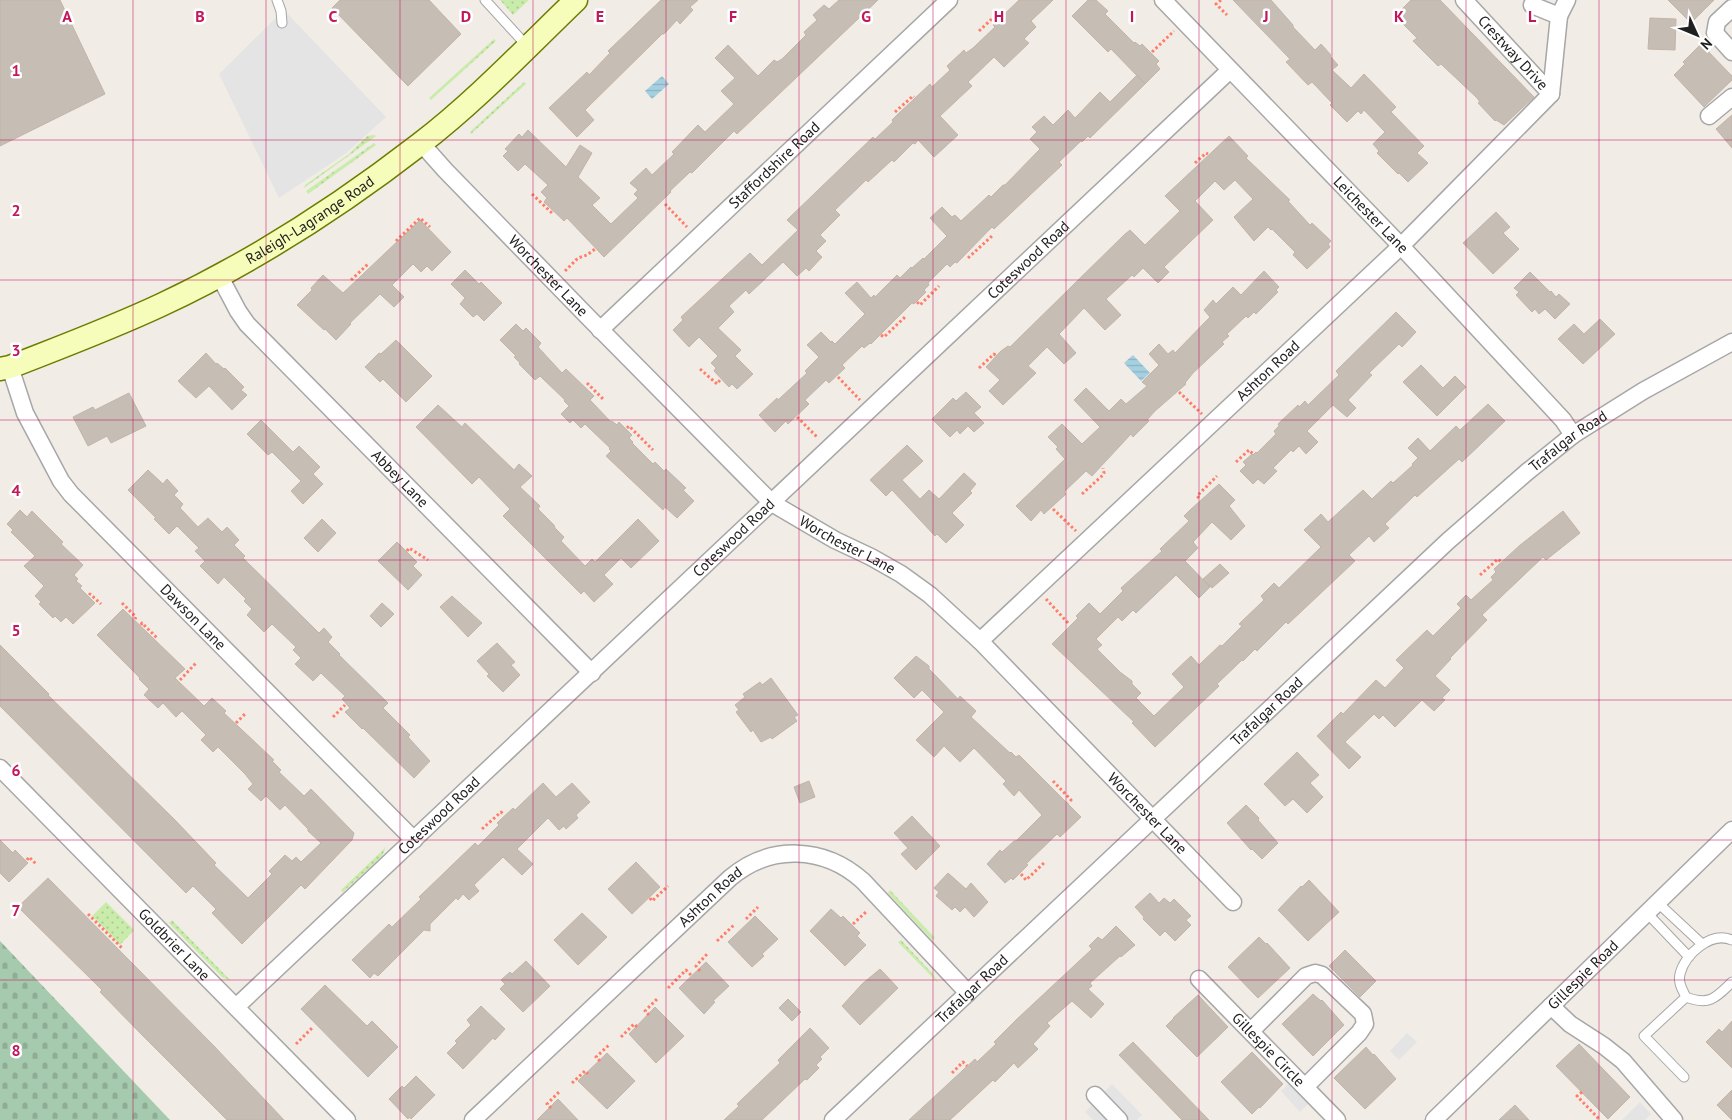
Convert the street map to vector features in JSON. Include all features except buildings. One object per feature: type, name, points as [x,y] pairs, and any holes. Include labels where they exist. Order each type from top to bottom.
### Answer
[{"type":"main road","name":"Raleigh-Lagrange Road","points":[[5,368],[124,322],[219,275],[308,223],[421,143],[459,111],[576,0]]},
{"type":"street","name":"Staffordshire Road","points":[[600,330],[949,0]]},
{"type":"street","name":"Leichester Lane","points":[[1163,0],[1401,246],[1563,420],[1573,435]]},
{"type":"street","name":"Crestway Drive","points":[[1464,0],[1551,94]]},
{"type":"street","points":[[1532,5],[1558,16],[1567,0]]},
{"type":"street","points":[[1732,8],[1717,22],[1715,33],[1732,52]]},
{"type":"street","name":"Crestway Drive","points":[[1551,94],[1558,16]]},
{"type":"street","name":"Coteswood Road","points":[[236,1007],[1230,70]]},
{"type":"street","name":"Ashton Road","points":[[980,641],[1401,246],[1551,94]]},
{"type":"street","points":[[1709,116],[1732,97]]},
{"type":"street","name":"Worchester Lane","points":[[421,143],[600,330],[772,503],[835,540],[901,574],[930,594],[980,641],[1233,902]]},
{"type":"street","name":"Abbey Lane","points":[[219,275],[247,324],[592,673]]},
{"type":"street","name":"Trafalgar Road","points":[[833,1120],[1448,541],[1573,435],[1643,391],[1732,342]]},
{"type":"street","name":"Dawson Lane","points":[[5,368],[25,413],[57,474],[71,494],[414,840]]},
{"type":"street","name":"Goldbrier Lane","points":[[0,768],[347,1120]]},
{"type":"street","name":"Gillespie Road","points":[[1434,1120],[1732,830]]},
{"type":"street","name":"Ashton Road","points":[[473,1120],[730,878],[750,864],[764,858],[802,854],[828,859],[848,869],[968,993]]},
{"type":"street","points":[[1251,1031],[1306,976],[1315,973],[1322,975],[1363,1014],[1366,1024],[1359,1033],[1305,1088]]},
{"type":"street","name":"Gillespie Circle","points":[[1199,979],[1337,1120]]},
{"type":"street","points":[[1551,1006],[1570,1024],[1623,1061],[1639,1078],[1666,1117]]},
{"type":"street","points":[[1095,1095],[1119,1120]]},
{"type":"lane","points":[[277,0],[282,23]]},
{"type":"lane","points":[[485,0],[528,47]]},
{"type":"lane","points":[[1652,907],[1702,944]]},
{"type":"lane","points":[[1652,907],[1689,957]]},
{"type":"lane","points":[[1732,940],[1727,938],[1713,939],[1702,944],[1689,957],[1680,973],[1679,985],[1686,997],[1697,1001],[1717,997],[1732,982]]},
{"type":"lane","points":[[1684,1077],[1644,1036],[1686,997]]},
{"type":"path","points":[[1221,0],[1216,4],[1227,15]]},
{"type":"path","points":[[979,31],[997,14],[1000,16]]},
{"type":"path","points":[[1152,52],[1176,30]]},
{"type":"path","points":[[895,112],[914,97]]},
{"type":"path","points":[[1195,163],[1206,153],[1208,154]]},
{"type":"path","points":[[532,194],[553,214]]},
{"type":"path","points":[[665,204],[689,229]]},
{"type":"path","points":[[396,241],[420,218],[430,227]]},
{"type":"path","points":[[968,258],[992,236]]},
{"type":"path","points":[[565,271],[578,258],[587,255],[595,249]]},
{"type":"path","points":[[351,280],[368,264]]},
{"type":"path","points":[[918,302],[920,305],[939,286]]},
{"type":"path","points":[[881,335],[884,337],[905,317]]},
{"type":"path","points":[[978,368],[994,354],[996,356]]},
{"type":"path","points":[[700,369],[717,384],[720,380]]},
{"type":"path","points":[[838,377],[862,402]]},
{"type":"path","points":[[587,383],[603,399]]},
{"type":"path","points":[[1180,392],[1203,416]]},
{"type":"path","points":[[798,417],[821,441]]},
{"type":"path","points":[[627,428],[629,426],[654,450]]},
{"type":"path","points":[[1236,462],[1249,450],[1253,454]]},
{"type":"path","points":[[1082,494],[1103,475],[1103,468]]},
{"type":"path","points":[[1199,498],[1197,496],[1217,476]]},
{"type":"path","points":[[1054,508],[1078,534]]},
{"type":"path","points":[[407,551],[409,548],[428,560]]},
{"type":"path","points":[[1480,576],[1498,559],[1501,562]]},
{"type":"path","points":[[89,595],[101,604]]},
{"type":"path","points":[[1044,597],[1069,624]]},
{"type":"path","points":[[122,603],[135,618]]},
{"type":"path","points":[[141,625],[142,623],[157,638]]},
{"type":"path","points":[[180,680],[196,663]]},
{"type":"path","points":[[333,717],[345,706]]},
{"type":"path","points":[[236,723],[245,714]]},
{"type":"path","points":[[1053,781],[1071,800],[1068,803]]},
{"type":"path","points":[[482,829],[501,812],[504,815]]},
{"type":"path","points":[[27,860],[30,857],[36,864]]},
{"type":"path","points":[[1021,874],[1026,880],[1046,862]]},
{"type":"path","points":[[650,898],[652,901],[668,886]]},
{"type":"path","points":[[746,919],[758,907]]},
{"type":"path","points":[[853,924],[867,911]]},
{"type":"path","points":[[88,914],[106,936],[122,948]]},
{"type":"path","points":[[717,942],[735,924]]},
{"type":"path","points":[[700,971],[696,966],[708,953]]},
{"type":"path","points":[[668,988],[686,970],[692,976]]},
{"type":"path","points":[[649,1015],[645,1011],[658,998]]},
{"type":"path","points":[[621,1037],[634,1024],[638,1028]]},
{"type":"path","points":[[296,1044],[313,1027]]},
{"type":"path","points":[[600,1061],[596,1057],[609,1045]]},
{"type":"path","points":[[952,1073],[963,1062],[967,1066]]},
{"type":"path","points":[[572,1082],[585,1070],[588,1074]]},
{"type":"path","points":[[551,1108],[547,1104],[560,1091]]},
{"type":"path","points":[[1582,1092],[1577,1096],[1600,1120]]},
{"type":"green space","points":[[500,0],[529,0],[513,15]]},
{"type":"green space","points":[[494,39],[496,41],[431,100],[429,98]]},
{"type":"green space","points":[[524,82],[526,84],[471,134],[470,132],[474,128]]},
{"type":"green space","points":[[367,136],[376,136],[304,188],[305,185],[349,154]]},
{"type":"green space","points":[[374,143],[376,145],[308,194],[306,191]]},
{"type":"green space","points":[[386,847],[382,856],[343,892],[341,890]]},
{"type":"green space","points":[[890,890],[935,938],[932,940],[888,893]]},
{"type":"green space","points":[[106,902],[134,930],[120,945],[92,916]]},
{"type":"green space","points":[[172,920],[231,981],[222,977],[169,923]]},
{"type":"green space","points":[[901,940],[933,974],[938,983],[898,942]]},
{"type":"green space","points":[[0,941],[170,1120],[0,1120]]},
{"type":"shaded area","points":[[284,10],[386,117],[345,154],[279,198],[219,74]]},
{"type":"shaded area","points":[[1407,1033],[1417,1042],[1399,1060],[1390,1051]]},
{"type":"shaded area","points":[[1290,1082],[1310,1102],[1300,1112],[1281,1091]]},
{"type":"shaded area","points":[[1112,1084],[1142,1115],[1137,1120],[1130,1120],[1103,1093]]},
{"type":"shaded area","points":[[1640,1102],[1651,1114],[1645,1120],[1622,1120]]},
{"type":"shaded area","points":[[1094,1103],[1111,1120],[1093,1120],[1085,1112]]},
{"type":"water","points":[[662,76],[669,84],[652,99],[645,91]]},
{"type":"water","points":[[1133,355],[1150,373],[1141,381],[1124,363]]}]
